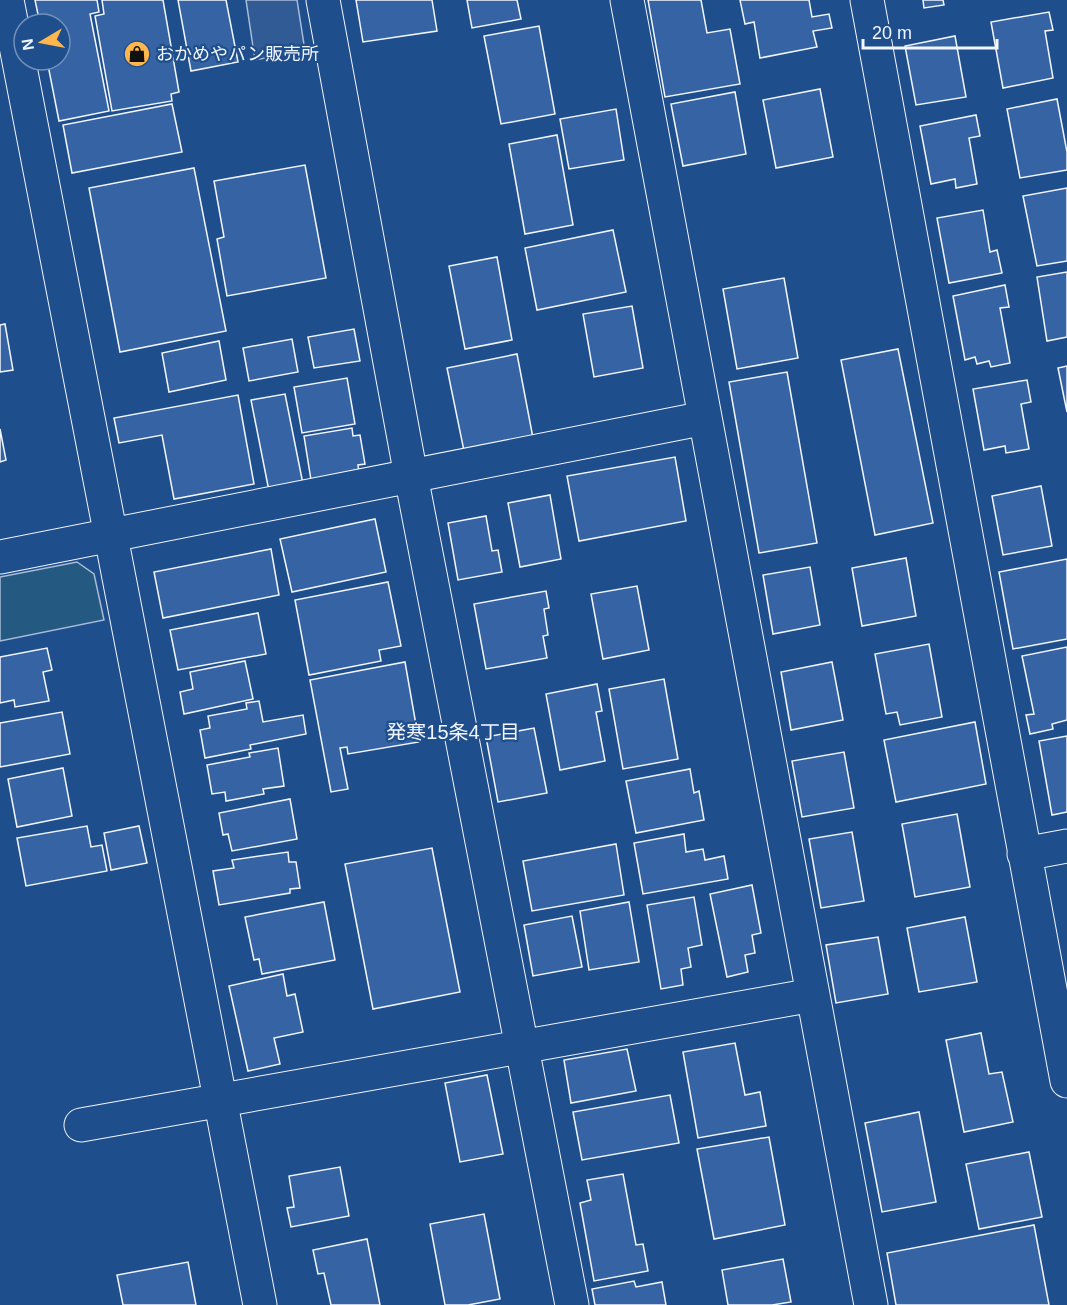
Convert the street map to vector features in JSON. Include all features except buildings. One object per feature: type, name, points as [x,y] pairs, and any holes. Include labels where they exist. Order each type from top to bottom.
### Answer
[{"type":"street","points":[[8,0],[260,1305]]},
{"type":"street","points":[[323,0],[411,476],[572,1305]]},
{"type":"street","points":[[627,0],[871,1305]]},
{"type":"street","points":[[867,0],[1067,1081]]},
{"type":"street","points":[[0,557],[705,418]]},
{"type":"street","points":[[1024,854],[1067,846]]},
{"type":"street","points":[[81,1125],[813,995]]},
{"type":"shaded area","points":[[246,0],[297,0],[305,51],[255,60]]},
{"type":"shaded area","points":[[77,562],[94,574],[104,620],[0,641],[0,577]]},
{"type":"place","name":"おかめやパン販売所","points":[[137,54]]},
{"type":"district","name":"発寒15条4丁目","points":[[453,732]]}]
